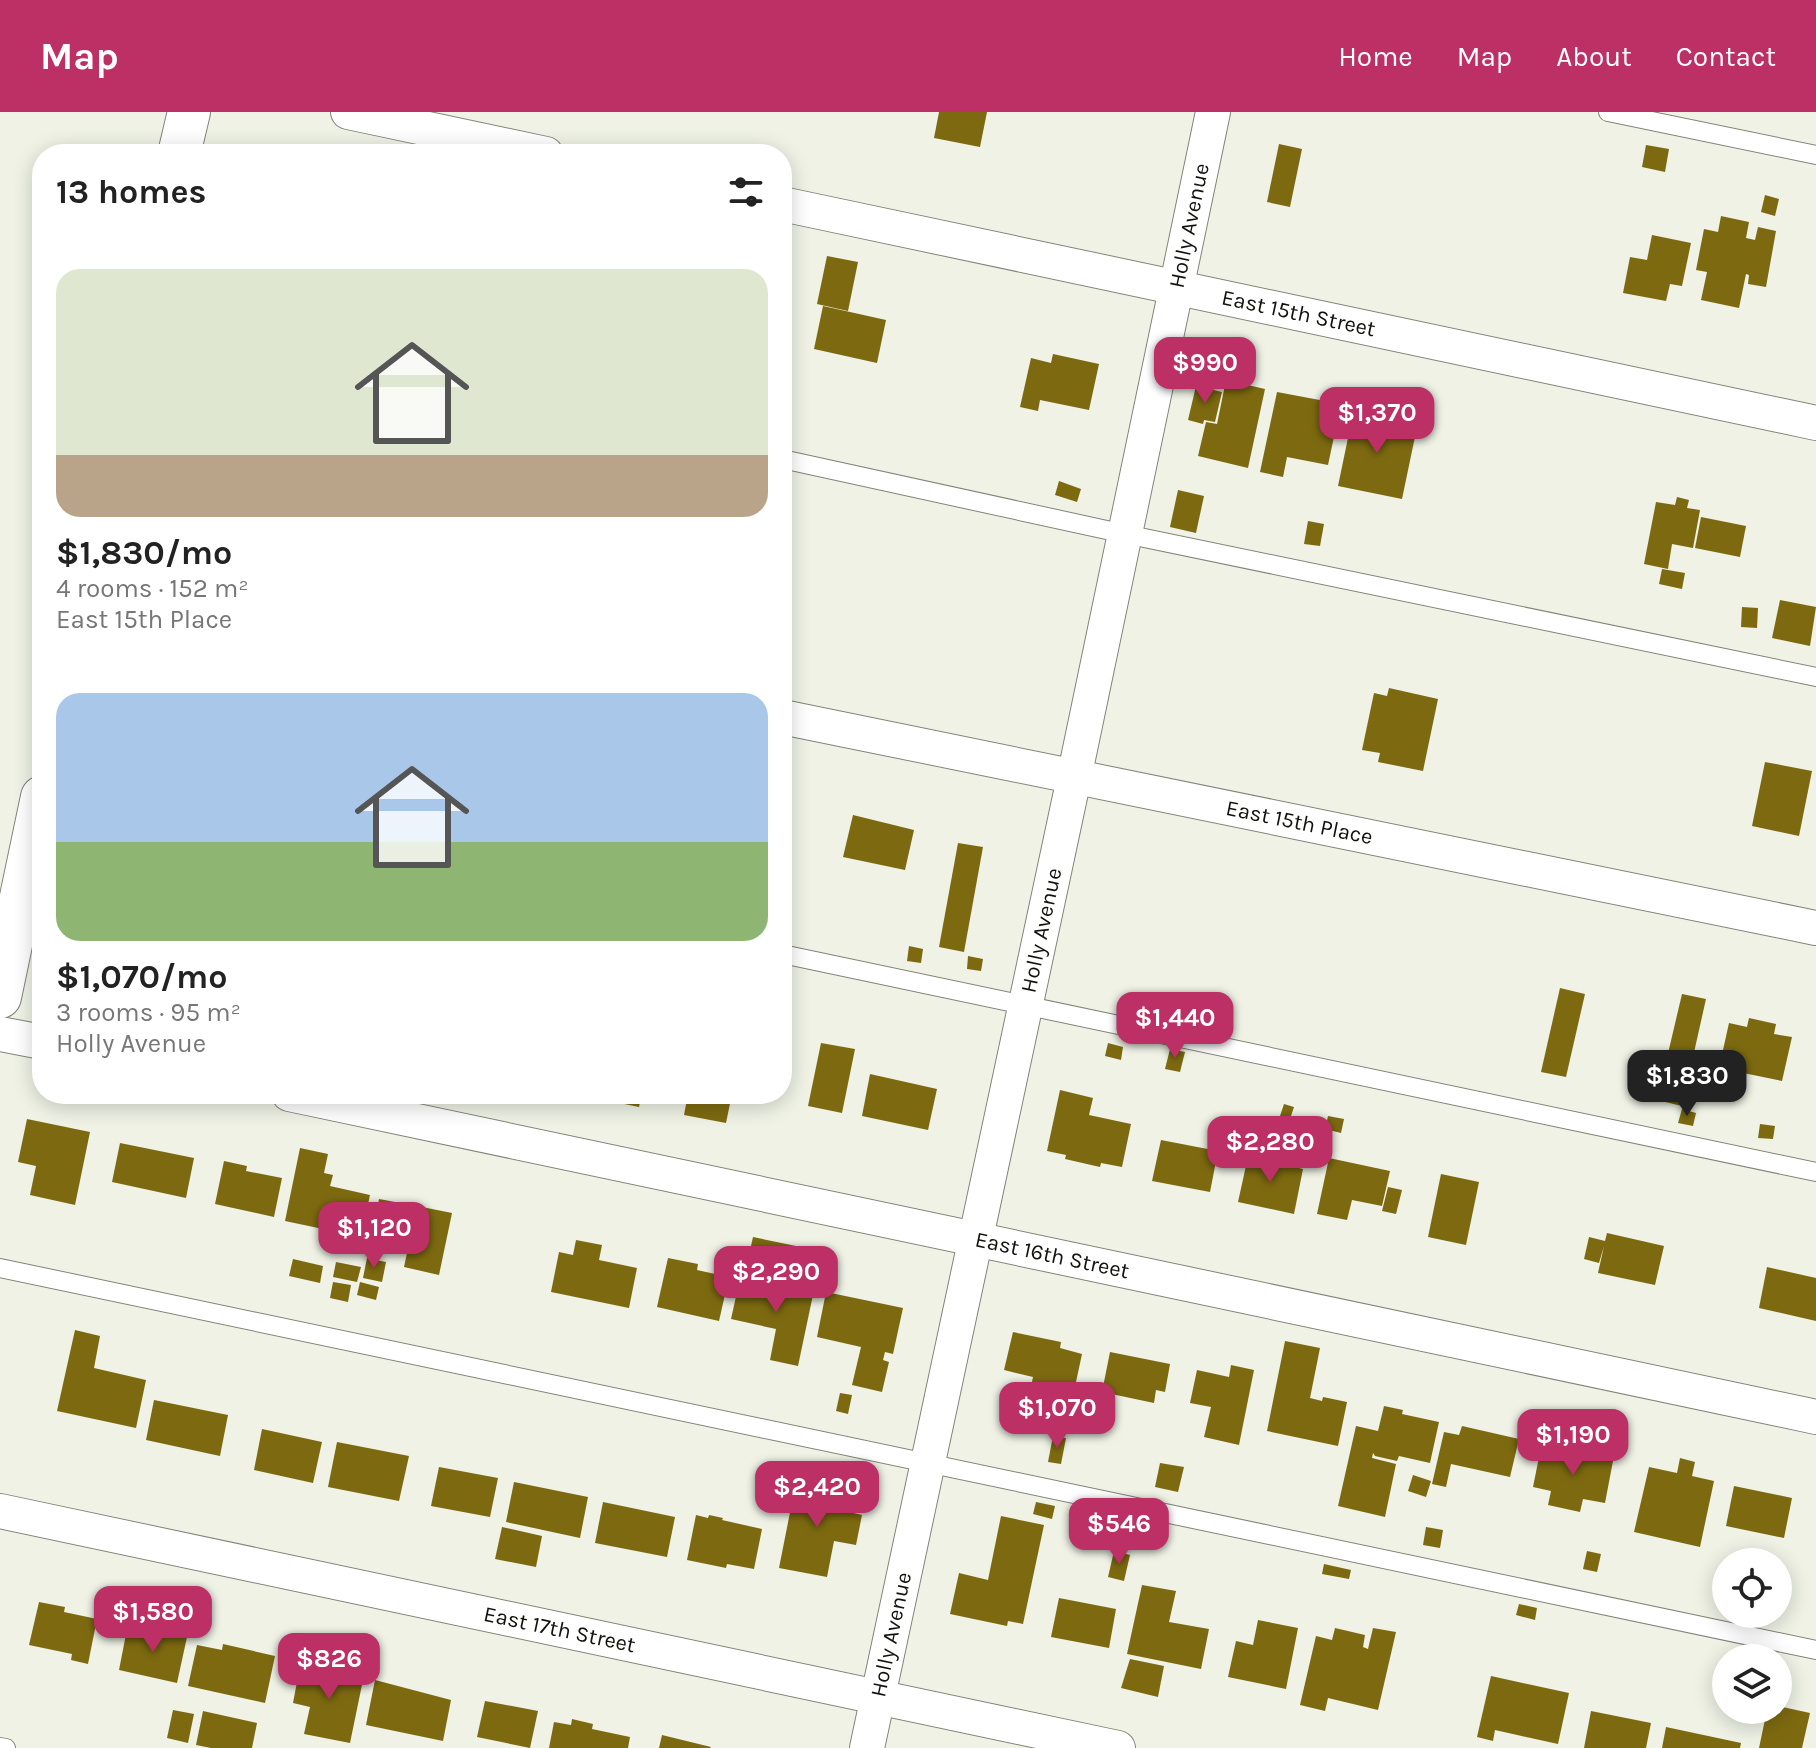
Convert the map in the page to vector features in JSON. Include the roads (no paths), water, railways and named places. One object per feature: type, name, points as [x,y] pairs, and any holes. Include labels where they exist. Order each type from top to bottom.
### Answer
[{"type":"street","points":[[181,144],[189,112]]},
{"type":"street","points":[[348,112],[499,144]]},
{"type":"street","name":"Holly Avenue","points":[[867,1748],[1213,112]]},
{"type":"street","name":"East 15th Street","points":[[792,206],[1816,423]]},
{"type":"street","name":"East 15th Place","points":[[792,719],[1816,928]]},
{"type":"street","points":[[0,997],[32,845]]},
{"type":"street","points":[[0,1034],[32,1040]]},
{"type":"street","name":"East 16th Street","points":[[337,1104],[1816,1417]]},
{"type":"street","name":"East 17th Street","points":[[0,1511],[1118,1748]]},
{"type":"lane","points":[[1608,112],[1816,155]]},
{"type":"lane","points":[[792,461],[1125,534],[1816,677]]},
{"type":"lane","points":[[792,956],[1816,1172]]},
{"type":"lane","points":[[0,1268],[1816,1650]]},
{"type":"lane","points":[[0,1747],[6,1748]]}]
